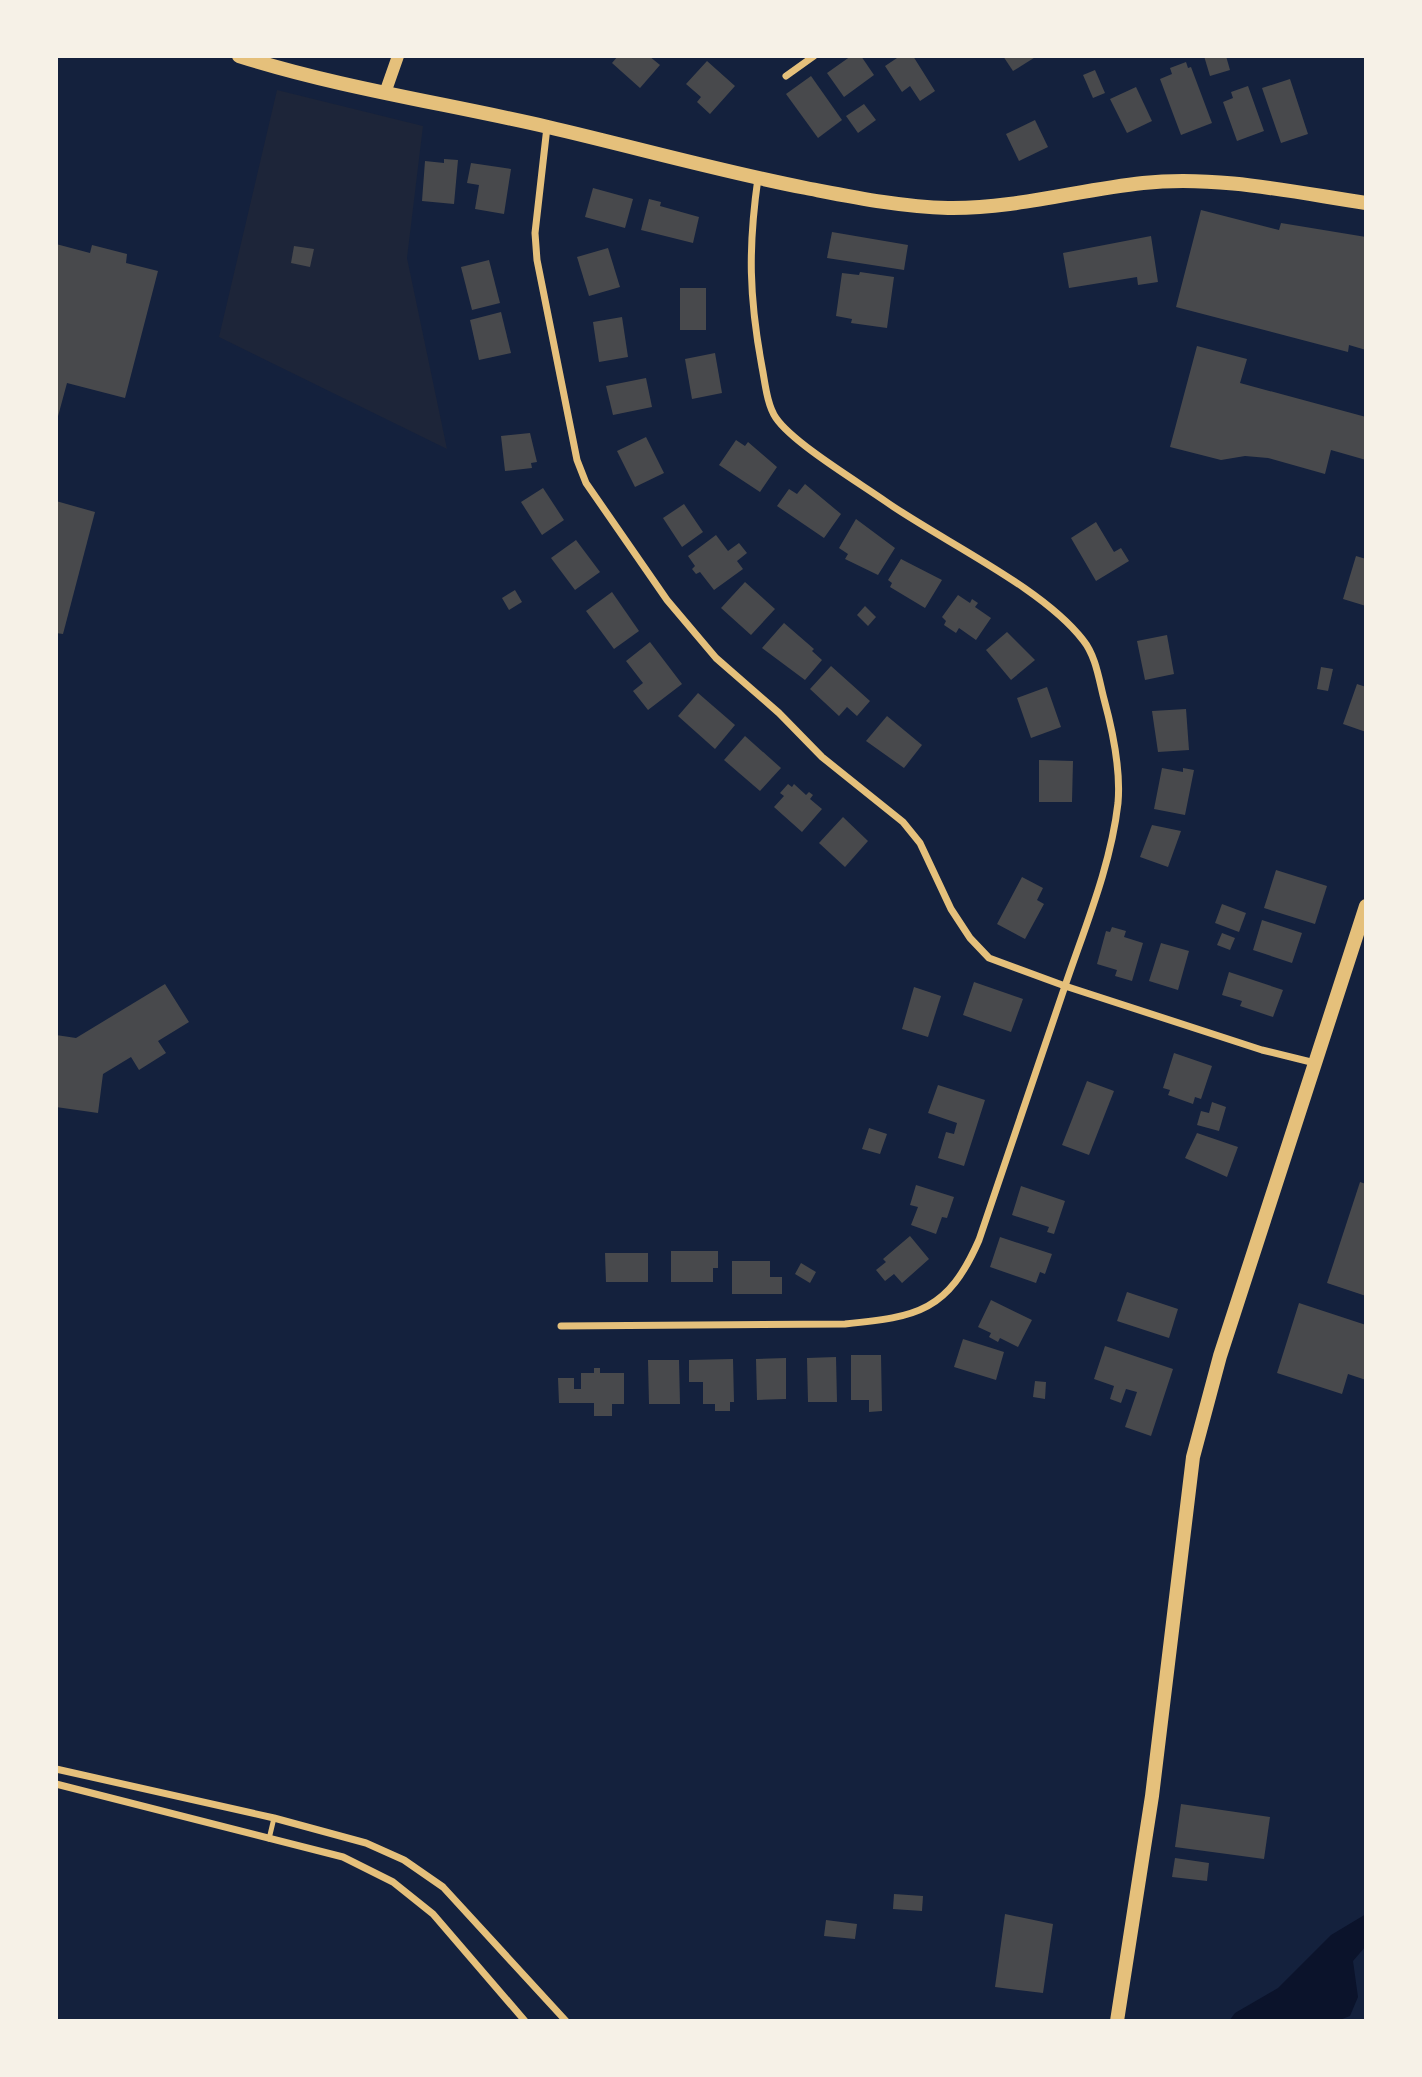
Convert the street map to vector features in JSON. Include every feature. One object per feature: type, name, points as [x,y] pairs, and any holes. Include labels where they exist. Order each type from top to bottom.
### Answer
[{"type":"main road","points":[[239,56],[385,93],[856,198],[948,208],[991,206],[1144,183],[1183,180],[1225,182],[1366,203]]},
{"type":"main road","points":[[1117,2021],[1153,1784],[1193,1457],[1220,1356],[1366,906]]},
{"type":"street","points":[[385,93],[398,56]]},
{"type":"street","points":[[786,76],[814,56]]},
{"type":"street","points":[[547,127],[535,233],[537,260],[577,460],[586,483],[690,632],[821,757],[903,822],[920,843],[951,909],[989,958],[1065,986],[1262,1050],[1315,1063]]},
{"type":"street","points":[[561,1325],[640,1327],[845,1324],[900,1317],[920,1311],[945,1296],[965,1272],[979,1240],[1092,905],[1118,803],[1114,740],[1096,666],[1084,641],[1060,616],[1019,586],[841,470],[775,417],[766,389],[750,275],[750,231],[758,178]]},
{"type":"street","points":[[56,1769],[274,1818],[366,1843],[404,1860],[443,1887],[566,2021]]},
{"type":"street","points":[[56,1784],[343,1857],[393,1882],[433,1914],[525,2021]]},
{"type":"lane","points":[[269,1839],[274,1818]]},
{"type":"shaded area","points":[[277,90],[423,126],[407,258],[447,449],[219,337]]},
{"type":"shaded area","points":[[1366,1914],[1366,1946],[1353,1961],[1358,1997],[1350,2016],[1337,2021],[1229,2021],[1235,2013],[1278,1988],[1331,1935]]},
{"type":"building","points":[[618,56],[649,56],[660,65],[640,88],[612,63]]},
{"type":"building","points":[[851,56],[861,56],[874,75],[844,97],[827,73]]},
{"type":"building","points":[[900,56],[913,56],[935,91],[920,101],[910,86],[902,92],[885,66]]},
{"type":"building","points":[[1003,56],[1037,56],[1013,71]]},
{"type":"building","points":[[1204,56],[1226,56],[1230,70],[1210,76]]},
{"type":"building","points":[[707,61],[735,86],[710,114],[697,102],[701,97],[686,84]]},
{"type":"building","points":[[1186,62],[1188,68],[1191,67],[1212,123],[1181,135],[1160,79],[1172,74],[1170,68]]},
{"type":"building","points":[[1095,70],[1105,93],[1093,98],[1083,75]]},
{"type":"building","points":[[811,76],[842,120],[818,138],[786,94]]},
{"type":"building","points":[[1290,79],[1308,134],[1281,143],[1262,88]]},
{"type":"building","points":[[1248,86],[1264,131],[1237,141],[1223,102],[1233,98],[1231,92]]},
{"type":"building","points":[[1136,87],[1152,121],[1127,133],[1110,99]]},
{"type":"building","points":[[864,104],[876,120],[858,133],[846,116]]},
{"type":"building","points":[[1035,120],[1048,147],[1019,161],[1006,134]]},
{"type":"building","points":[[444,159],[458,160],[454,204],[422,201],[425,161],[444,163]]},
{"type":"building","points":[[471,163],[511,169],[504,214],[475,209],[479,185],[467,183]]},
{"type":"building","points":[[593,188],[633,199],[625,228],[585,217]]},
{"type":"building","points":[[649,199],[661,202],[660,206],[699,217],[693,243],[641,230]]},
{"type":"building","points":[[1201,210],[1279,230],[1281,223],[1366,237],[1366,350],[1349,345],[1348,352],[1176,307]]},
{"type":"building","points":[[832,232],[908,245],[904,270],[827,258]]},
{"type":"building","points":[[1151,236],[1158,282],[1138,285],[1137,277],[1069,288],[1063,253]]},
{"type":"building","points":[[56,244],[90,253],[92,245],[127,254],[126,263],[158,271],[125,398],[67,383],[57,420]]},
{"type":"building","points":[[294,246],[314,249],[310,267],[291,263]]},
{"type":"building","points":[[608,248],[620,287],[589,296],[577,257]]},
{"type":"building","points":[[489,260],[500,303],[472,310],[461,267]]},
{"type":"building","points":[[860,272],[894,277],[887,328],[851,323],[852,319],[836,316],[842,273],[859,275]]},
{"type":"building","points":[[680,288],[706,288],[706,330],[680,330]]},
{"type":"building","points":[[501,312],[511,353],[479,360],[470,320]]},
{"type":"building","points":[[622,317],[628,357],[599,362],[593,322]]},
{"type":"building","points":[[1197,346],[1247,359],[1240,383],[1366,417],[1366,460],[1331,450],[1325,474],[1268,458],[1245,456],[1221,460],[1170,447]]},
{"type":"building","points":[[715,353],[722,393],[692,399],[685,359]]},
{"type":"building","points":[[646,378],[652,407],[613,415],[606,386]]},
{"type":"building","points":[[530,433],[537,462],[531,463],[532,468],[505,471],[501,436]]},
{"type":"building","points":[[646,437],[664,473],[635,487],[617,451]]},
{"type":"building","points":[[736,440],[745,446],[748,442],[777,467],[760,492],[719,465]]},
{"type":"building","points":[[805,484],[841,514],[824,538],[777,506],[789,489],[797,494]]},
{"type":"building","points":[[543,488],[564,520],[542,535],[521,502]]},
{"type":"building","points":[[56,501],[95,512],[63,634],[56,633]]},
{"type":"building","points":[[684,504],[703,532],[682,547],[663,518]]},
{"type":"building","points":[[856,519],[895,548],[878,575],[845,559],[848,554],[839,548]]},
{"type":"building","points":[[1096,522],[1114,552],[1121,548],[1129,561],[1096,581],[1071,538]]},
{"type":"building","points":[[716,535],[728,551],[739,543],[747,553],[737,561],[743,569],[714,590],[700,572],[696,574],[692,569],[695,566],[688,556]]},
{"type":"building","points":[[576,540],[600,572],[575,590],[551,558]]},
{"type":"building","points":[[1356,556],[1366,559],[1366,606],[1343,599]]},
{"type":"building","points":[[901,559],[942,580],[925,608],[890,587],[892,583],[888,580]]},
{"type":"building","points":[[745,582],[775,609],[751,635],[721,608]]},
{"type":"building","points":[[515,590],[522,602],[509,610],[502,598]]},
{"type":"building","points":[[612,592],[639,631],[614,649],[586,611]]},
{"type":"building","points":[[958,595],[970,603],[972,599],[978,603],[975,607],[991,618],[976,640],[959,628],[956,633],[944,625],[946,621],[942,617]]},
{"type":"building","points":[[865,606],[876,617],[868,626],[857,615]]},
{"type":"building","points":[[784,623],[814,649],[812,651],[822,660],[805,680],[762,648]]},
{"type":"building","points":[[1007,632],[1035,660],[1011,680],[986,650]]},
{"type":"building","points":[[1167,635],[1174,674],[1145,680],[1137,641]]},
{"type":"building","points":[[650,642],[682,684],[648,710],[633,691],[643,683],[626,661]]},
{"type":"building","points":[[831,666],[870,701],[857,716],[847,707],[839,716],[810,689]]},
{"type":"building","points":[[1321,667],[1333,669],[1328,691],[1317,689]]},
{"type":"building","points":[[1357,684],[1366,687],[1366,732],[1343,724]]},
{"type":"building","points":[[1047,687],[1061,727],[1031,738],[1017,698]]},
{"type":"building","points":[[698,693],[735,725],[715,749],[678,716]]},
{"type":"building","points":[[1186,709],[1189,750],[1158,752],[1152,711]]},
{"type":"building","points":[[887,716],[922,745],[904,768],[866,741]]},
{"type":"building","points":[[745,736],[781,768],[760,791],[724,760]]},
{"type":"building","points":[[1039,760],[1073,761],[1072,802],[1039,802]]},
{"type":"building","points":[[1162,768],[1183,772],[1183,768],[1194,770],[1185,815],[1154,809]]},
{"type":"building","points":[[788,784],[792,787],[794,784],[806,795],[809,792],[813,795],[810,799],[822,809],[802,832],[774,807],[784,796],[780,793]]},
{"type":"building","points":[[843,817],[868,841],[845,867],[819,843]]},
{"type":"building","points":[[1152,825],[1181,831],[1168,867],[1140,857]]},
{"type":"building","points":[[1276,870],[1327,886],[1315,924],[1264,908]]},
{"type":"building","points":[[1022,877],[1043,888],[1037,900],[1044,904],[1025,939],[997,924]]},
{"type":"building","points":[[1222,904],[1246,913],[1239,932],[1215,923]]},
{"type":"building","points":[[1262,920],[1302,933],[1292,963],[1253,950]]},
{"type":"building","points":[[1112,927],[1126,931],[1124,937],[1143,943],[1132,981],[1115,976],[1117,970],[1097,964],[1106,931],[1110,932]]},
{"type":"building","points":[[1222,933],[1235,938],[1230,950],[1217,945]]},
{"type":"building","points":[[1161,943],[1189,951],[1178,990],[1149,981]]},
{"type":"building","points":[[1229,972],[1283,990],[1273,1017],[1240,1006],[1242,1001],[1222,995]]},
{"type":"building","points":[[974,982],[1023,999],[1011,1032],[963,1015]]},
{"type":"building","points":[[165,984],[189,1022],[158,1041],[166,1053],[139,1070],[131,1057],[103,1074],[98,1113],[56,1107],[56,1035],[76,1038]]},
{"type":"building","points":[[914,987],[941,996],[928,1037],[902,1029]]},
{"type":"building","points":[[1174,1053],[1212,1066],[1201,1099],[1195,1097],[1193,1104],[1168,1095],[1170,1090],[1163,1088]]},
{"type":"building","points":[[1087,1081],[1114,1091],[1089,1155],[1062,1145]]},
{"type":"building","points":[[938,1085],[985,1100],[964,1166],[938,1158],[946,1132],[954,1134],[957,1123],[928,1113]]},
{"type":"building","points":[[1212,1102],[1226,1107],[1219,1131],[1197,1125],[1201,1111],[1209,1113]]},
{"type":"building","points":[[869,1128],[887,1134],[880,1154],[862,1149]]},
{"type":"building","points":[[1197,1133],[1238,1147],[1227,1177],[1185,1158]]},
{"type":"building","points":[[1360,1182],[1366,1184],[1366,1296],[1327,1283]]},
{"type":"building","points":[[916,1185],[954,1197],[947,1218],[942,1217],[936,1234],[911,1225],[918,1207],[910,1205]]},
{"type":"building","points":[[1021,1186],[1065,1201],[1054,1234],[1047,1232],[1049,1227],[1012,1215]]},
{"type":"building","points":[[910,1236],[929,1259],[902,1283],[894,1274],[885,1281],[876,1270],[886,1262],[883,1259]]},
{"type":"building","points":[[1000,1237],[1052,1254],[1045,1274],[1040,1272],[1036,1283],[990,1267]]},
{"type":"building","points":[[671,1251],[718,1251],[718,1268],[713,1268],[713,1282],[671,1282]]},
{"type":"building","points":[[605,1253],[648,1253],[648,1282],[606,1282]]},
{"type":"building","points":[[732,1261],[770,1261],[770,1277],[782,1277],[782,1294],[732,1294]]},
{"type":"building","points":[[801,1263],[816,1272],[810,1283],[795,1274]]},
{"type":"building","points":[[1127,1292],[1178,1309],[1169,1338],[1117,1321]]},
{"type":"building","points":[[991,1300],[1032,1320],[1018,1347],[1000,1338],[998,1342],[989,1337],[991,1333],[978,1327]]},
{"type":"building","points":[[1299,1303],[1366,1325],[1366,1380],[1348,1374],[1342,1394],[1277,1373]]},
{"type":"building","points":[[963,1339],[1004,1352],[996,1380],[954,1367]]},
{"type":"building","points":[[1105,1346],[1173,1369],[1151,1436],[1125,1427],[1137,1392],[1126,1389],[1121,1403],[1110,1399],[1114,1386],[1094,1379]]},
{"type":"building","points":[[851,1355],[881,1355],[882,1411],[869,1412],[869,1400],[851,1400]]},
{"type":"building","points":[[836,1357],[837,1402],[808,1402],[807,1358]]},
{"type":"building","points":[[786,1358],[786,1399],[757,1400],[756,1359]]},
{"type":"building","points":[[733,1359],[734,1402],[730,1402],[730,1411],[715,1411],[715,1404],[703,1404],[703,1382],[689,1382],[689,1360]]},
{"type":"building","points":[[648,1360],[679,1360],[680,1404],[649,1404]]},
{"type":"building","points":[[594,1368],[600,1368],[600,1373],[624,1373],[624,1404],[612,1404],[612,1416],[594,1416],[594,1403],[559,1403],[558,1378],[574,1378],[574,1389],[581,1389],[581,1373],[594,1373]]},
{"type":"building","points":[[1035,1381],[1046,1382],[1045,1399],[1033,1397]]},
{"type":"building","points":[[1181,1804],[1270,1817],[1264,1859],[1175,1847]]},
{"type":"building","points":[[1175,1858],[1209,1863],[1207,1881],[1172,1877]]},
{"type":"building","points":[[894,1894],[923,1896],[922,1911],[893,1909]]},
{"type":"building","points":[[1005,1914],[1053,1924],[1043,1993],[995,1987]]},
{"type":"building","points":[[826,1920],[857,1924],[855,1939],[824,1936]]}]
